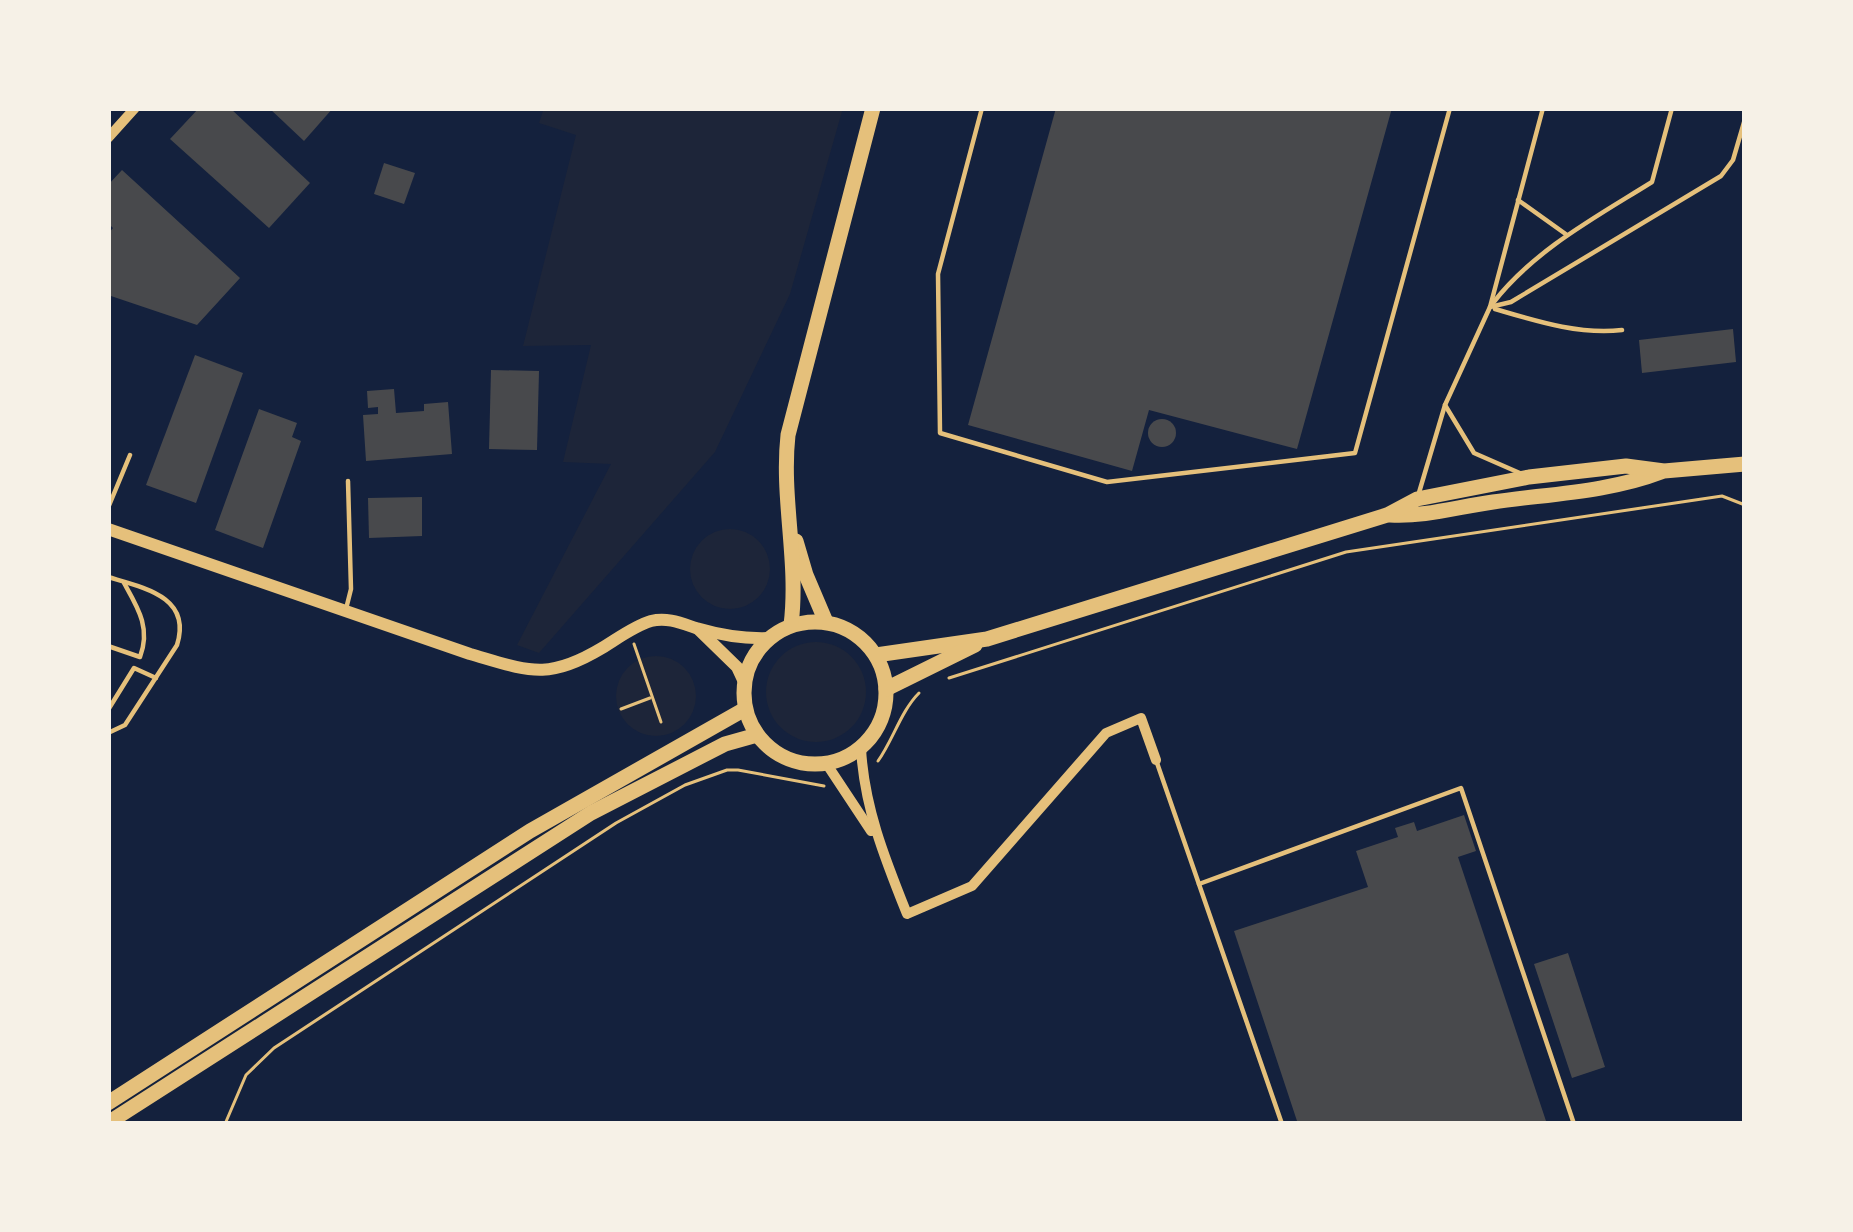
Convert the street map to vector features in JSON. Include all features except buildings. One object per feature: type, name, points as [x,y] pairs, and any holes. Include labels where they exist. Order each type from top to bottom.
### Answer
[{"type":"main road","points":[[791,626],[785,466],[791,417],[873,108]]},
{"type":"main road","points":[[876,656],[987,639],[1387,515],[1418,499],[1529,477],[1626,466],[1664,471],[1745,464]]},
{"type":"main road","points":[[1387,515],[1420,516],[1636,482],[1664,471]]},
{"type":"main road","points":[[790,518],[826,622]]},
{"type":"main road","points":[[826,622],[863,640],[876,656],[886,689],[880,721],[861,748],[826,764],[806,764],[771,749],[757,735],[745,709],[744,682],[753,657],[769,638],[791,626],[826,622]]},
{"type":"main road","points":[[886,689],[987,639]]},
{"type":"main road","points":[[108,1102],[530,831],[745,709]]},
{"type":"main road","points":[[108,1123],[591,813],[725,744],[757,735]]},
{"type":"street","points":[[108,138],[135,108]]},
{"type":"street","points":[[108,529],[470,655],[530,671],[574,664],[652,621],[670,620],[748,639],[769,638]]},
{"type":"street","points":[[698,628],[730,658],[744,682]]},
{"type":"street","points":[[861,748],[862,777],[878,844],[908,914],[972,886],[1106,734],[1141,718],[1156,760]]},
{"type":"street","points":[[826,764],[878,844]]},
{"type":"lane","points":[[982,108],[938,274],[940,433],[1107,482],[1355,453],[1450,108]]},
{"type":"lane","points":[[1418,499],[1445,405],[1490,307],[1543,108]]},
{"type":"lane","points":[[1490,307],[1512,278],[1652,182],[1672,108]]},
{"type":"lane","points":[[1490,307],[1511,302],[1721,176],[1733,160],[1745,118]]},
{"type":"lane","points":[[1518,200],[1567,236]]},
{"type":"lane","points":[[1490,307],[1559,326],[1596,332],[1622,330]]},
{"type":"lane","points":[[1445,405],[1474,453],[1529,477]]},
{"type":"lane","points":[[108,508],[130,455]]},
{"type":"lane","points":[[346,609],[351,589],[347,481]]},
{"type":"lane","points":[[108,577],[171,602],[181,631],[125,725],[108,733]]},
{"type":"lane","points":[[108,710],[145,644],[145,627],[124,582]]},
{"type":"lane","points":[[108,646],[140,657]]},
{"type":"lane","points":[[134,668],[156,678]]},
{"type":"lane","points":[[1156,760],[1282,1124]]},
{"type":"lane","points":[[1199,884],[1461,788],[1574,1124]]},
{"type":"path","points":[[943,680],[1346,552],[1722,496],[1745,505]]},
{"type":"path","points":[[629,631],[661,722]]},
{"type":"path","points":[[869,773],[911,701],[926,686]]},
{"type":"path","points":[[622,709],[652,697]]},
{"type":"path","points":[[224,1124],[246,1075],[274,1048],[616,823],[685,785],[738,770],[836,788]]},
{"type":"shaded area","points":[[544,108],[843,108],[790,294],[715,452],[539,653],[517,645],[611,464],[563,462],[591,345],[523,346],[576,135],[539,123]]},
{"type":"shaded area","points":[[730,529],[758,541],[770,569],[758,597],[730,609],[702,597],[690,569],[702,541]]},
{"type":"shaded area","points":[[816,642],[852,656],[866,692],[852,728],[816,742],[780,728],[766,692],[780,656]]},
{"type":"shaded area","points":[[656,656],[685,667],[696,696],[685,725],[656,736],[627,725],[616,696],[627,667]]}]
